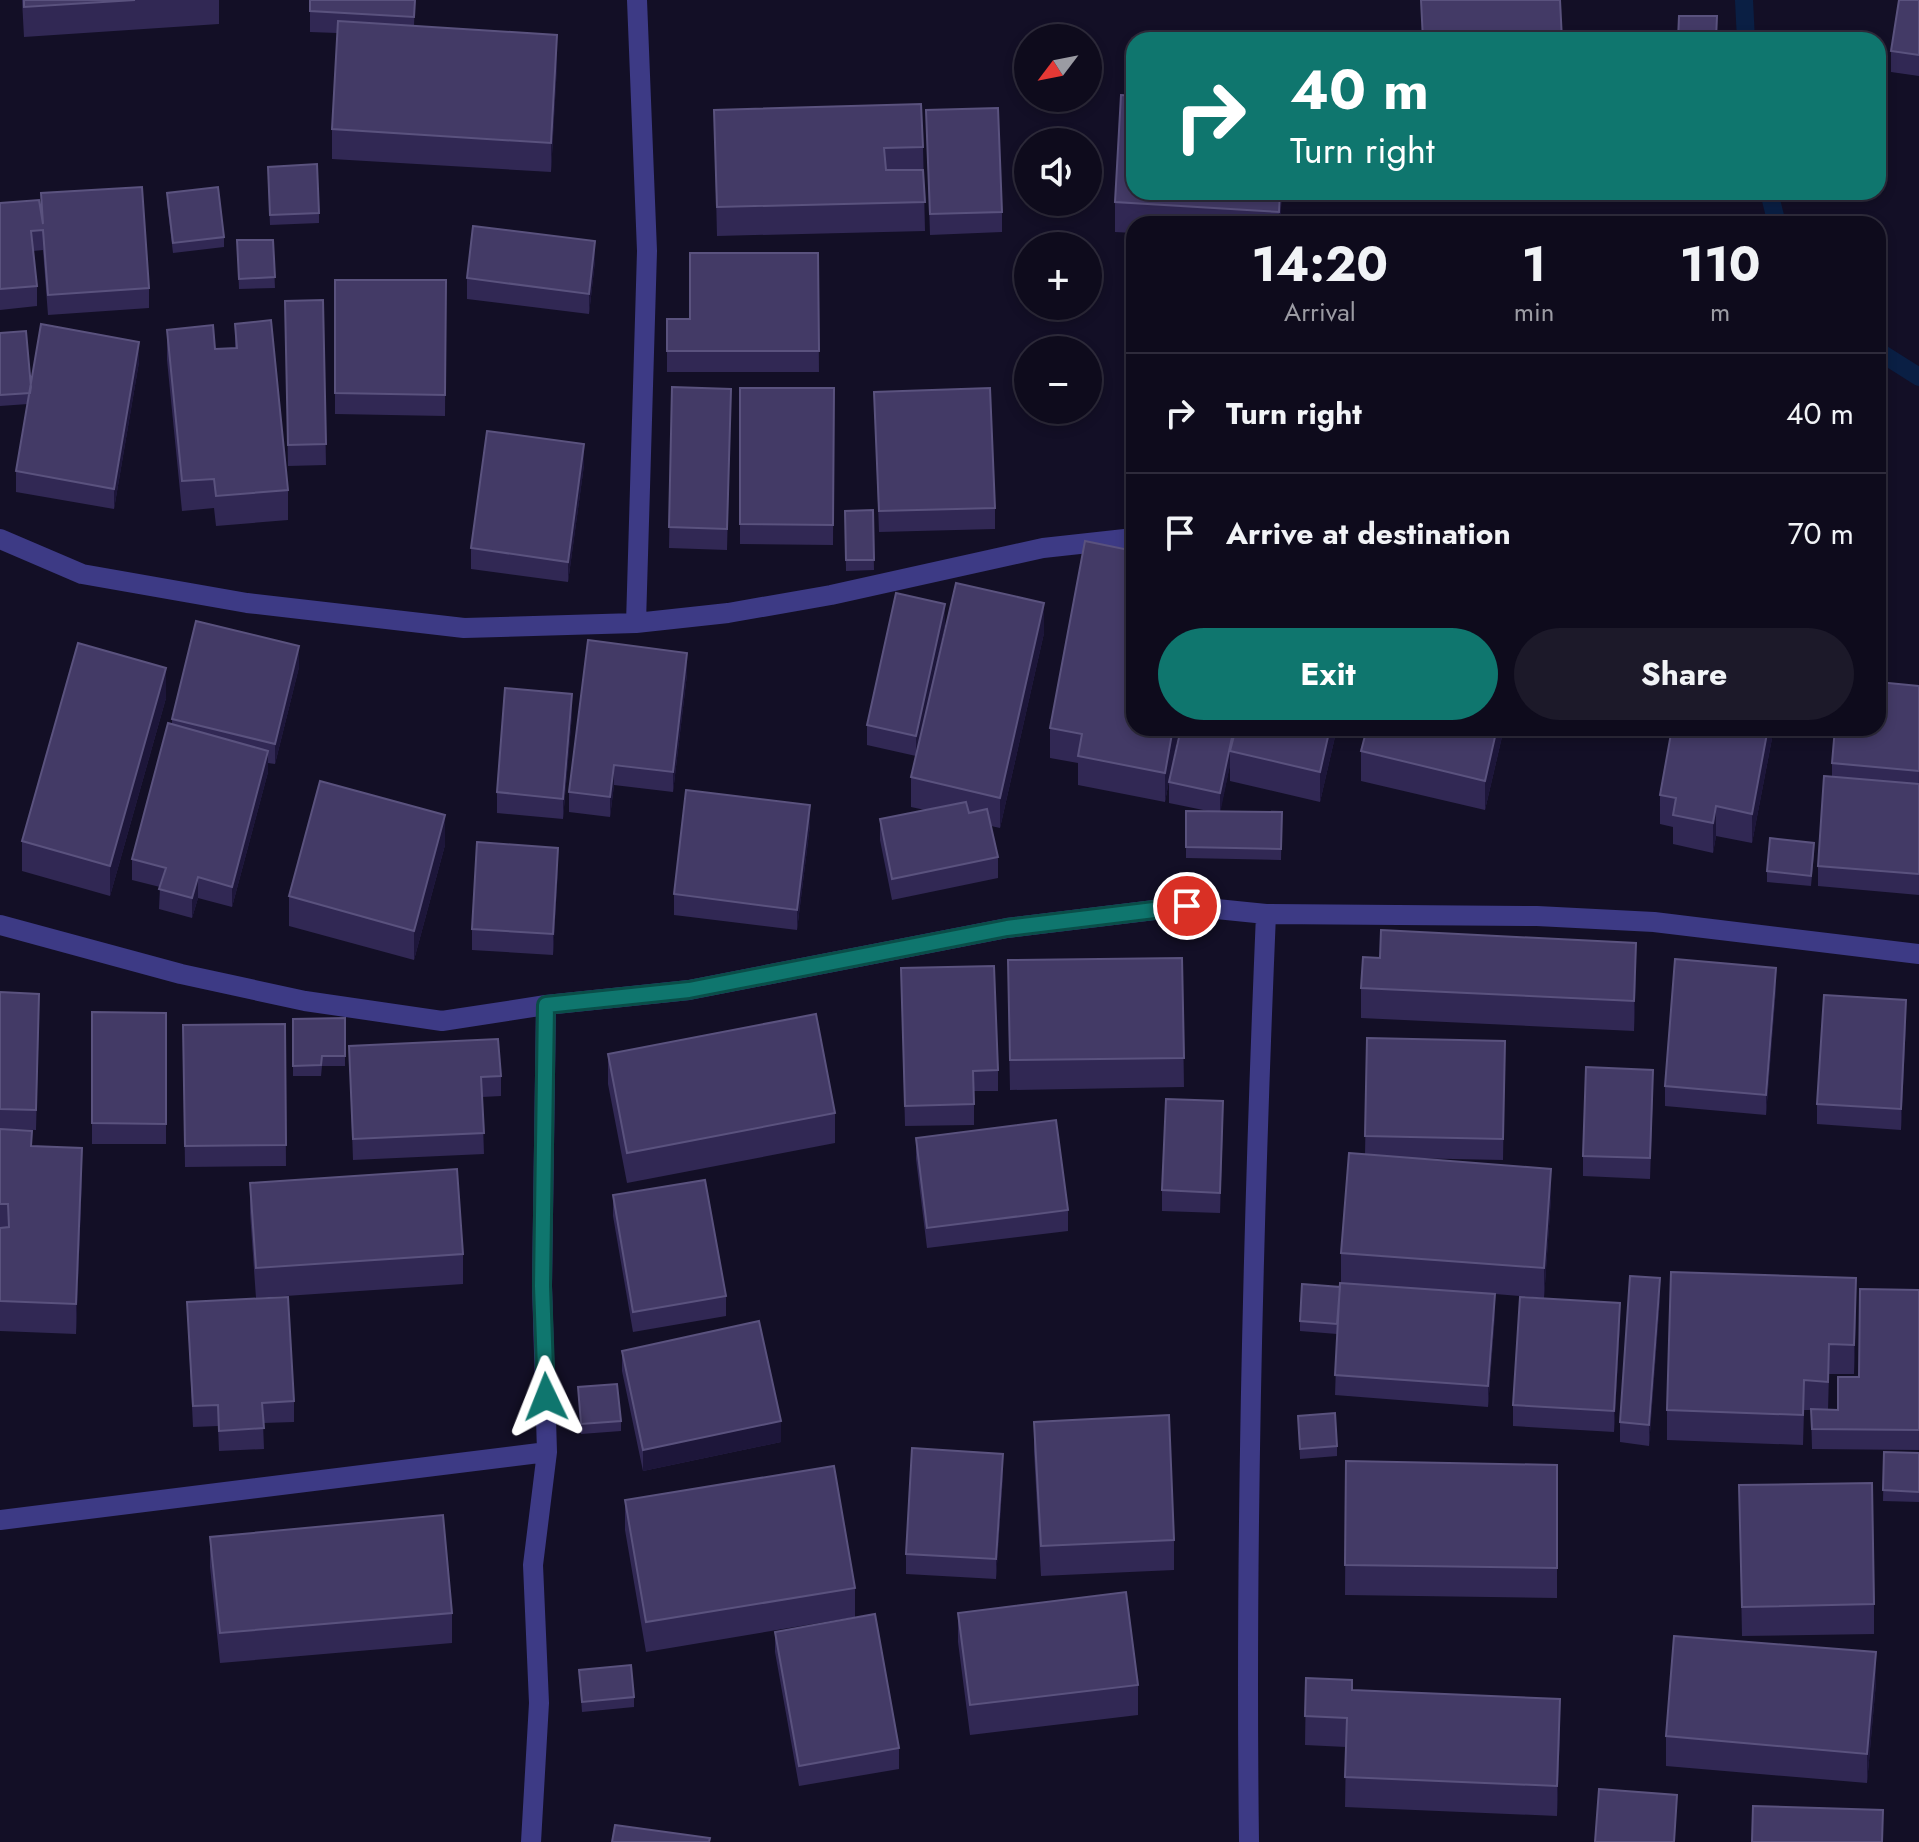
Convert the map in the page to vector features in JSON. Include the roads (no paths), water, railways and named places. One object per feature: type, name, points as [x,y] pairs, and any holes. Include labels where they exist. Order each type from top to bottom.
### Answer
[{"type":"street","points":[[636,623],[647,251],[637,0]]},
{"type":"street","points":[[0,539],[82,574],[247,603],[464,628],[636,623],[728,613],[831,595],[1043,548],[1126,539]]},
{"type":"street","points":[[0,925],[181,974],[305,1001],[442,1021],[546,1005],[689,990],[1007,928],[1187,906],[1266,914],[1537,916],[1654,922],[1919,954]]},
{"type":"street","points":[[1249,1842],[1248,1534],[1257,1116],[1266,914]]},
{"type":"street","points":[[531,1842],[539,1703],[533,1565],[547,1452],[542,1286],[546,1005]]},
{"type":"street","points":[[0,1520],[547,1452]]},
{"type":"waterway","points":[[1744,0],[1746,32]]},
{"type":"waterway","points":[[1771,200],[1775,216]]},
{"type":"waterway","points":[[1886,356],[1919,377]]}]
